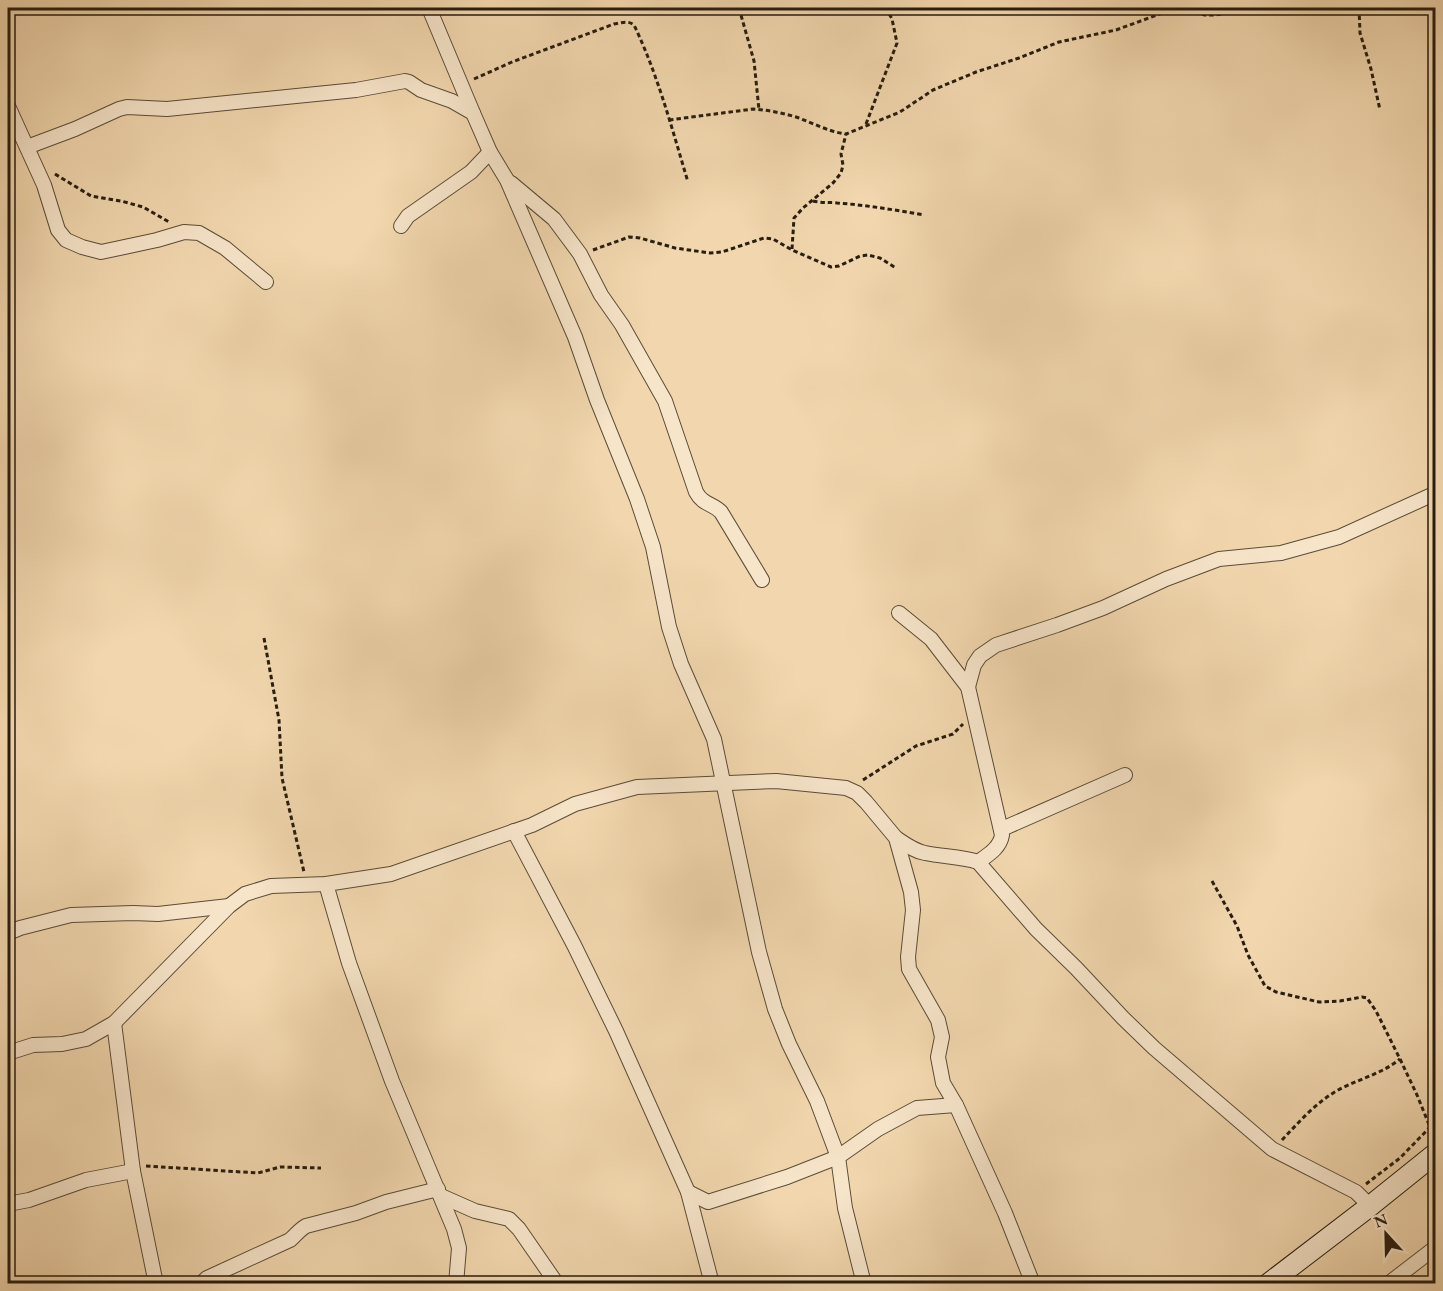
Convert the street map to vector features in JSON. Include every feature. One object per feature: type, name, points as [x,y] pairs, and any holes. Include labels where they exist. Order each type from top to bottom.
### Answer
[{"type":"main road","points":[[1268,1284],[1436,1153]]},
{"type":"street","points":[[429,8],[490,152],[507,180],[575,337],[597,400],[637,499],[653,547],[669,627],[681,664],[714,739],[759,952],[775,1009],[817,1101],[838,1157],[845,1208],[864,1284]]},
{"type":"street","points":[[27,147],[127,107],[179,108],[356,90],[405,81],[421,90],[452,101],[473,113]]},
{"type":"street","points":[[8,106],[44,184],[58,230],[66,240],[102,252],[184,232],[200,233],[225,248],[266,282]]},
{"type":"street","points":[[401,226],[408,216],[471,172],[490,152]]},
{"type":"street","points":[[507,180],[554,219],[580,254],[601,296],[622,325],[665,401],[699,498],[721,512],[762,580]]},
{"type":"street","points":[[969,687],[974,665],[980,656],[996,645],[1103,608],[1166,579],[1219,559],[1281,553],[1339,537],[1436,494]]},
{"type":"street","points":[[899,613],[932,639],[969,687],[1002,829],[1001,841],[992,853],[978,862]]},
{"type":"street","points":[[1002,829],[1125,775]]},
{"type":"street","points":[[8,1053],[33,1045],[62,1044],[86,1039],[114,1023],[229,906],[245,894],[270,886],[326,884],[391,874],[532,825],[575,804],[637,788],[776,781],[846,788],[857,793],[896,838],[914,850],[978,862],[1036,929],[1154,1048],[1272,1149],[1356,1192],[1370,1206]]},
{"type":"street","points":[[514,831],[616,1031],[688,1192],[712,1284]]},
{"type":"street","points":[[896,838],[911,892],[913,910],[908,957],[909,969],[938,1020],[942,1037],[938,1057],[943,1083],[956,1105],[1005,1213],[1033,1284]]},
{"type":"street","points":[[326,884],[349,963],[392,1082],[454,1229],[459,1248],[456,1284]]},
{"type":"street","points":[[8,933],[71,915],[158,914],[229,906]]},
{"type":"street","points":[[114,1023],[132,1168],[156,1284]]},
{"type":"street","points":[[688,1192],[708,1202],[787,1177],[838,1157],[878,1129],[917,1108],[956,1105]]},
{"type":"street","points":[[8,1204],[29,1200],[86,1180],[132,1168]]},
{"type":"street","points":[[201,1284],[207,1278],[290,1240],[306,1226],[356,1213],[386,1202],[440,1193],[475,1211],[509,1219],[519,1229],[557,1284]]},
{"type":"street","points":[[1388,1284],[1436,1247]]},
{"type":"path","points":[[739,8],[754,61],[759,110]]},
{"type":"path","points":[[866,125],[897,43],[892,19],[886,8]]},
{"type":"path","points":[[669,120],[759,110],[794,117],[837,133],[846,134],[900,112],[933,90],[1059,42],[1116,30],[1169,9],[1216,15],[1250,8]]},
{"type":"path","points":[[1359,8],[1360,33],[1380,110]]},
{"type":"path","points":[[461,84],[512,62],[614,24],[627,22],[634,25],[662,93],[688,182]]},
{"type":"path","points":[[792,250],[794,218],[841,173],[843,165],[841,154],[846,134]]},
{"type":"path","points":[[33,160],[91,196],[143,207],[184,232]]},
{"type":"path","points":[[813,201],[924,215]]},
{"type":"path","points":[[580,254],[629,237],[675,248],[710,253],[722,252],[764,238],[773,239],[831,267],[868,255],[880,258],[896,268]]},
{"type":"path","points":[[264,638],[279,720],[282,778],[307,885]]},
{"type":"path","points":[[849,789],[916,746],[953,734],[963,725],[973,703]]},
{"type":"path","points":[[1212,881],[1237,926],[1248,955],[1265,986],[1276,992],[1319,1002],[1367,998],[1400,1059],[1430,1127]]},
{"type":"path","points":[[1272,1149],[1321,1101],[1341,1088],[1380,1072],[1400,1059]]},
{"type":"path","points":[[1356,1192],[1400,1158],[1436,1121]]},
{"type":"path","points":[[132,1168],[258,1173],[280,1167],[321,1168]]}]
